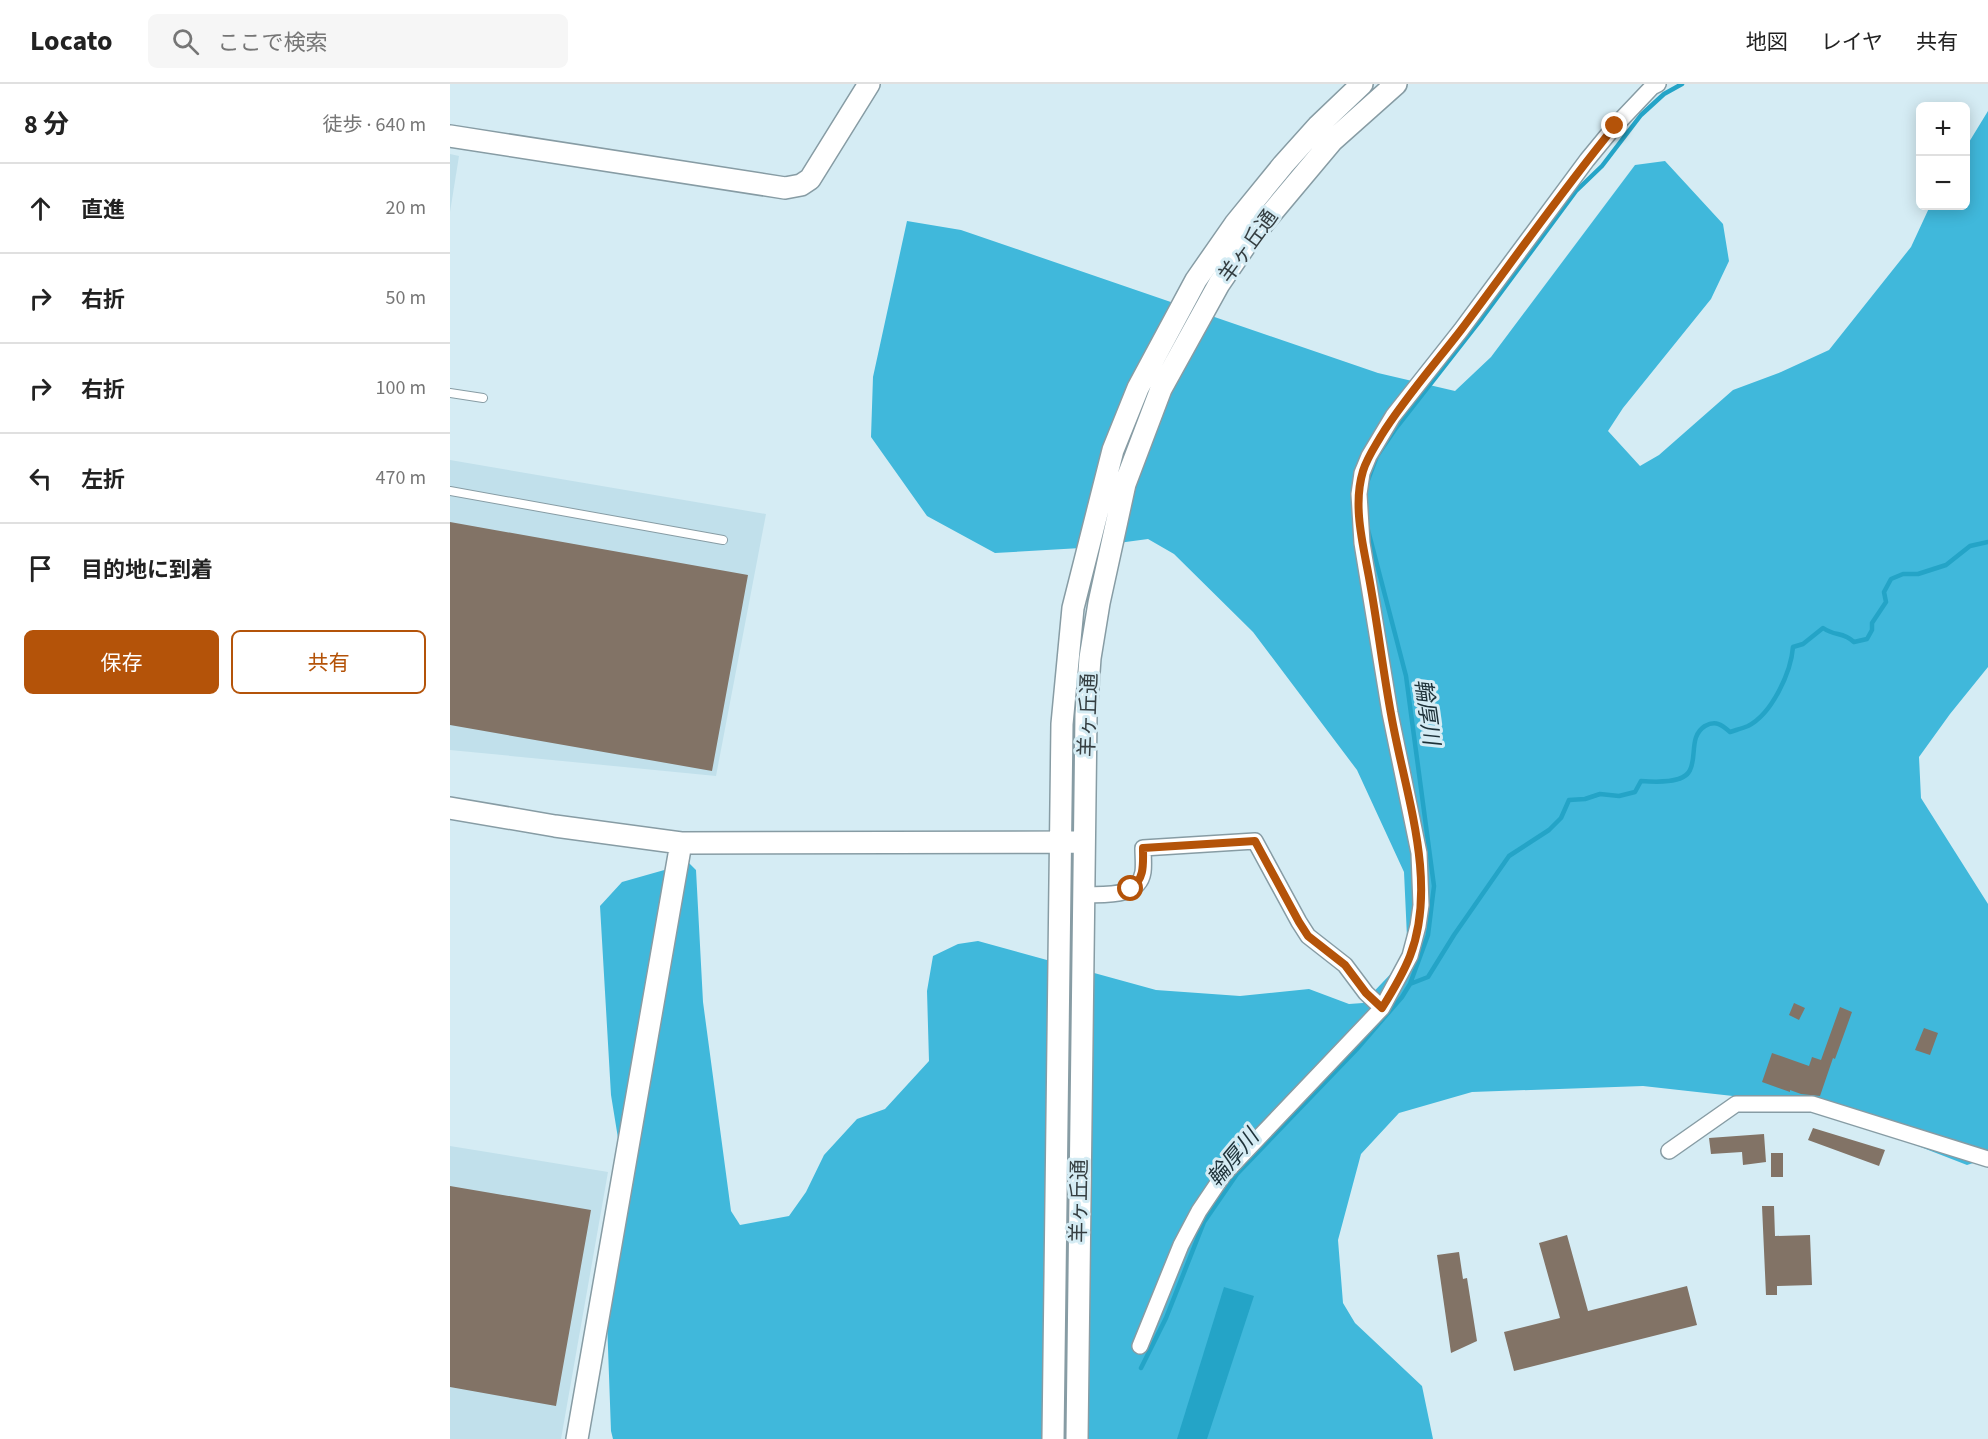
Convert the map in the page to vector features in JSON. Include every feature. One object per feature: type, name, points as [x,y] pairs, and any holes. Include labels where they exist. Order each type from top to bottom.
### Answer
[{"type":"main road","points":[[450,136],[785,188],[801,185],[810,179],[869,84]]},
{"type":"main road","name":"羊ヶ丘通","points":[[1053,1439],[1059,843],[1062,724],[1073,608],[1113,450],[1138,388],[1196,280],[1235,224],[1283,165],[1318,126],[1362,84]]},
{"type":"main road","name":"羊ヶ丘通","points":[[1077,1439],[1086,715],[1090,658],[1099,603],[1125,484],[1161,389],[1220,284],[1249,240],[1332,141],[1396,84]]},
{"type":"main road","points":[[450,807],[555,826],[681,843],[1086,842]]},
{"type":"main road","points":[[577,1439],[681,843]]},
{"type":"street","points":[[1140,1346],[1181,1245],[1199,1210],[1224,1174],[1382,1008],[1410,956],[1418,926],[1421,905],[1419,853],[1390,713],[1362,543],[1359,507],[1362,473],[1369,456],[1393,416],[1461,330],[1570,182],[1615,126],[1652,87],[1658,84]]},
{"type":"street","points":[[1085,895],[1121,894],[1131,889],[1143,874],[1143,848],[1255,841],[1308,936],[1345,965],[1366,993],[1382,1008]]},
{"type":"street","points":[[1669,1151],[1736,1104],[1812,1104],[1988,1158]]},
{"type":"lane","points":[[450,393],[483,398]]},
{"type":"lane","points":[[450,491],[723,540]]},
{"type":"shaded area","points":[[1988,111],[1988,667],[1919,757],[1921,798],[1988,904],[1988,1158],[1967,1165],[1846,1118],[1769,1100],[1643,1086],[1472,1092],[1399,1113],[1361,1154],[1338,1240],[1343,1303],[1355,1323],[1422,1386],[1433,1439],[613,1439],[605,1265],[629,1206],[611,1095],[600,906],[622,882],[689,863],[696,870],[703,1002],[731,1211],[740,1225],[789,1216],[806,1192],[824,1155],[857,1119],[885,1109],[929,1061],[927,991],[933,956],[958,944],[978,941],[1156,990],[1240,996],[1309,989],[1349,1004],[1363,1003],[1401,963],[1407,937],[1404,872],[1357,770],[1253,632],[1174,554],[1148,539],[1081,548],[995,553],[927,516],[871,437],[873,377],[907,221],[961,230],[1378,373],[1455,391],[1491,357],[1635,165],[1665,161],[1723,224],[1729,261],[1711,299],[1623,408],[1608,431],[1640,466],[1659,455],[1733,390],[1781,372],[1829,350],[1911,247],[1928,210],[1970,210],[1970,140]]},
{"type":"shaded area","points":[[450,154],[459,156],[450,212]]},
{"type":"shaded area","points":[[450,460],[766,514],[716,776],[450,750]]},
{"type":"shaded area","points":[[450,1146],[608,1172],[561,1439],[450,1439]]},
{"type":"shaded area","points":[[1224,1287],[1254,1296],[1207,1439],[1177,1439]]},
{"type":"building","points":[[450,522],[748,575],[712,771],[450,725]]},
{"type":"building","points":[[1794,1003],[1805,1008],[1799,1020],[1789,1015]]},
{"type":"building","points":[[1840,1007],[1852,1012],[1820,1096],[1790,1090],[1790,1092],[1762,1082],[1772,1053],[1809,1066],[1812,1057],[1821,1060]]},
{"type":"building","points":[[1924,1028],[1938,1033],[1930,1055],[1915,1050]]},
{"type":"building","points":[[1813,1128],[1885,1150],[1879,1166],[1808,1140]]},
{"type":"building","points":[[1764,1134],[1766,1162],[1743,1165],[1742,1152],[1711,1154],[1709,1138]]},
{"type":"building","points":[[1771,1153],[1783,1153],[1783,1177],[1771,1177]]},
{"type":"building","points":[[450,1186],[591,1210],[556,1406],[450,1387]]},
{"type":"building","points":[[1762,1206],[1774,1206],[1775,1236],[1810,1235],[1812,1285],[1777,1286],[1777,1295],[1766,1295]]},
{"type":"building","points":[[1567,1235],[1588,1311],[1687,1286],[1697,1325],[1514,1371],[1504,1332],[1560,1318],[1539,1243]]},
{"type":"building","points":[[1459,1252],[1463,1279],[1467,1278],[1477,1341],[1451,1353],[1437,1255]]},
{"type":"waterway","name":"輪厚川","points":[[1368,480],[1377,456],[1396,428],[1482,318],[1576,191],[1602,166],[1641,115],[1664,94],[1682,84]]},
{"type":"waterway","name":"輪厚川","points":[[1141,1368],[1166,1318],[1204,1222],[1237,1174],[1357,1049],[1402,997],[1410,984],[1428,935],[1434,886],[1406,676],[1368,530]]},
{"type":"waterway","points":[[1410,984],[1428,977],[1509,856],[1549,830],[1561,818],[1569,800],[1585,799],[1600,794],[1619,796],[1635,792],[1641,781],[1668,781],[1687,775],[1700,730],[1712,723],[1719,724],[1730,732],[1748,726],[1765,712],[1784,680],[1793,647],[1803,644],[1823,628],[1846,636],[1854,642],[1867,639],[1872,630],[1872,623],[1886,602],[1884,592],[1891,579],[1903,574],[1918,574],[1946,565],[1970,546],[1988,542]]},
{"type":"route","points":[[1131,889],[1143,874],[1143,848],[1255,841],[1308,936],[1345,965],[1366,993],[1382,1008],[1410,956],[1421,905],[1419,853],[1390,713],[1362,543],[1359,507],[1362,473],[1369,456],[1393,416],[1615,126]]}]
